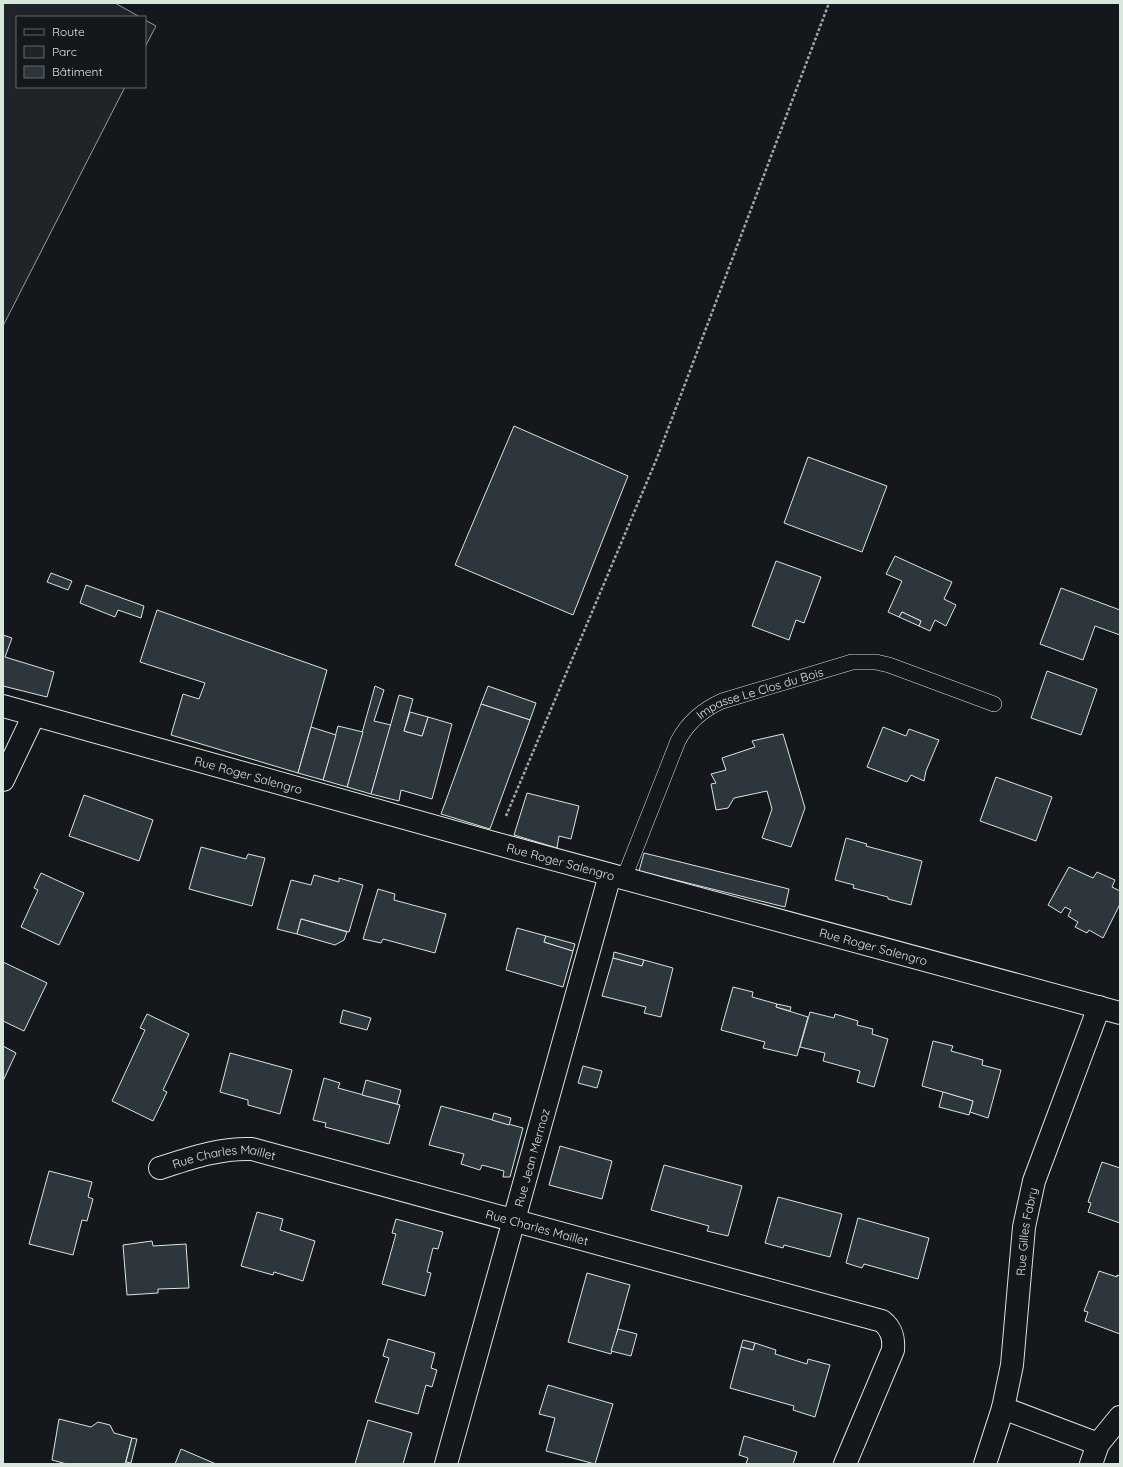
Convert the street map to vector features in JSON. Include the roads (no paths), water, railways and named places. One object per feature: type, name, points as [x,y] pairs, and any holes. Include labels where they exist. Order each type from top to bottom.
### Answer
[{"type":"street","name":"Rue Roger Salengro","points":[[3,706],[617,877],[1120,1013]]},
{"type":"street","points":[[3,780],[34,715]]},
{"type":"street","name":"Rue Jean Mermoz","points":[[446,1464],[514,1221],[617,877]]},
{"type":"street","name":"Rue Gilles Fabry","points":[[985,1464],[1003,1408],[1012,1365],[1023,1235],[1031,1196],[1048,1141],[1099,1007]]},
{"type":"street","name":"Rue Charles Maillet","points":[[160,1168],[226,1149],[252,1149],[872,1318],[888,1326],[892,1334],[892,1350],[845,1464]]},
{"type":"street","points":[[1003,1408],[1098,1444]]},
{"type":"street","points":[[1091,1464],[1098,1444],[1120,1417]]},
{"type":"lane","name":"Impasse Le Clos du Bois","points":[[617,877],[678,741],[691,721],[710,706],[722,701],[845,664],[864,661],[889,665],[994,704]]}]
